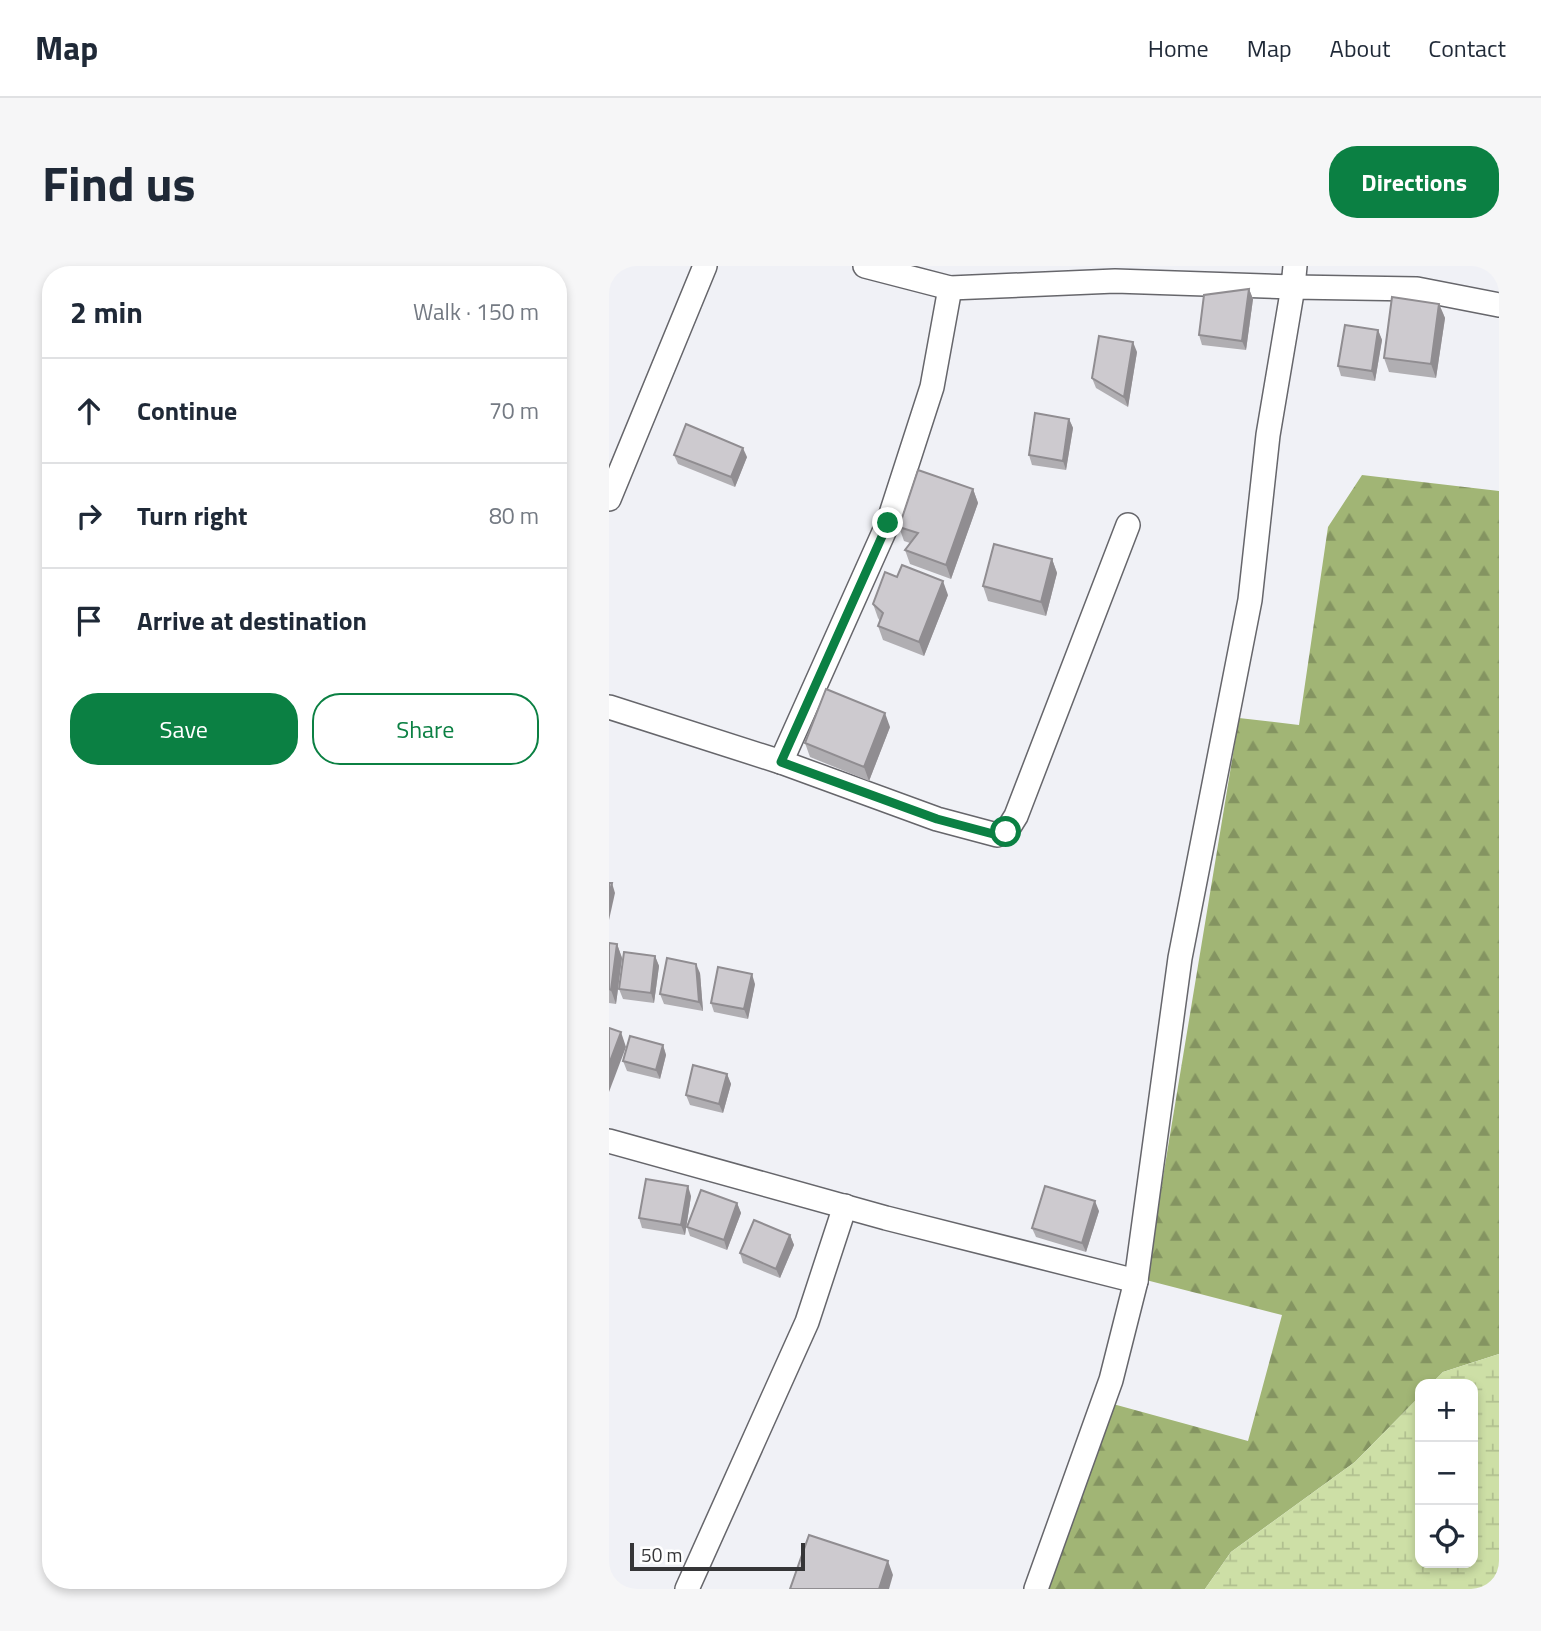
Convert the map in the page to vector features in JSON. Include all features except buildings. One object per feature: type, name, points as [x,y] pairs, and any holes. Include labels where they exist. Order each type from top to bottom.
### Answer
[{"type":"street","points":[[609,499],[705,266]]},
{"type":"street","points":[[866,266],[950,288],[1114,274],[1294,277],[1417,289],[1499,304]]},
{"type":"street","points":[[1036,1589],[1111,1380],[1136,1281],[1180,958],[1249,600],[1268,435],[1294,277]]},
{"type":"street","points":[[781,762],[888,523],[932,387],[950,288]]},
{"type":"street","points":[[609,707],[781,762],[937,819],[997,835],[1006,832],[1016,816],[1128,525]]},
{"type":"street","points":[[609,1141],[845,1206],[1136,1281]]},
{"type":"street","points":[[687,1589],[807,1322],[845,1206]]},
{"type":"green space","points":[[1362,475],[1499,491],[1499,1354],[1443,1372],[1436,1379],[1415,1379],[1415,1401],[1355,1462],[1231,1552],[1205,1589],[1047,1589],[1113,1404],[1248,1441],[1282,1315],[1146,1280],[1239,718],[1299,725],[1328,527]]},
{"type":"green space","points":[[1499,1354],[1499,1589],[1205,1589],[1231,1552],[1355,1462],[1415,1401],[1415,1568],[1478,1568],[1478,1379],[1436,1379],[1443,1372]]},
{"type":"route","points":[[888,523],[781,762],[937,819],[997,835],[1006,832]]}]
